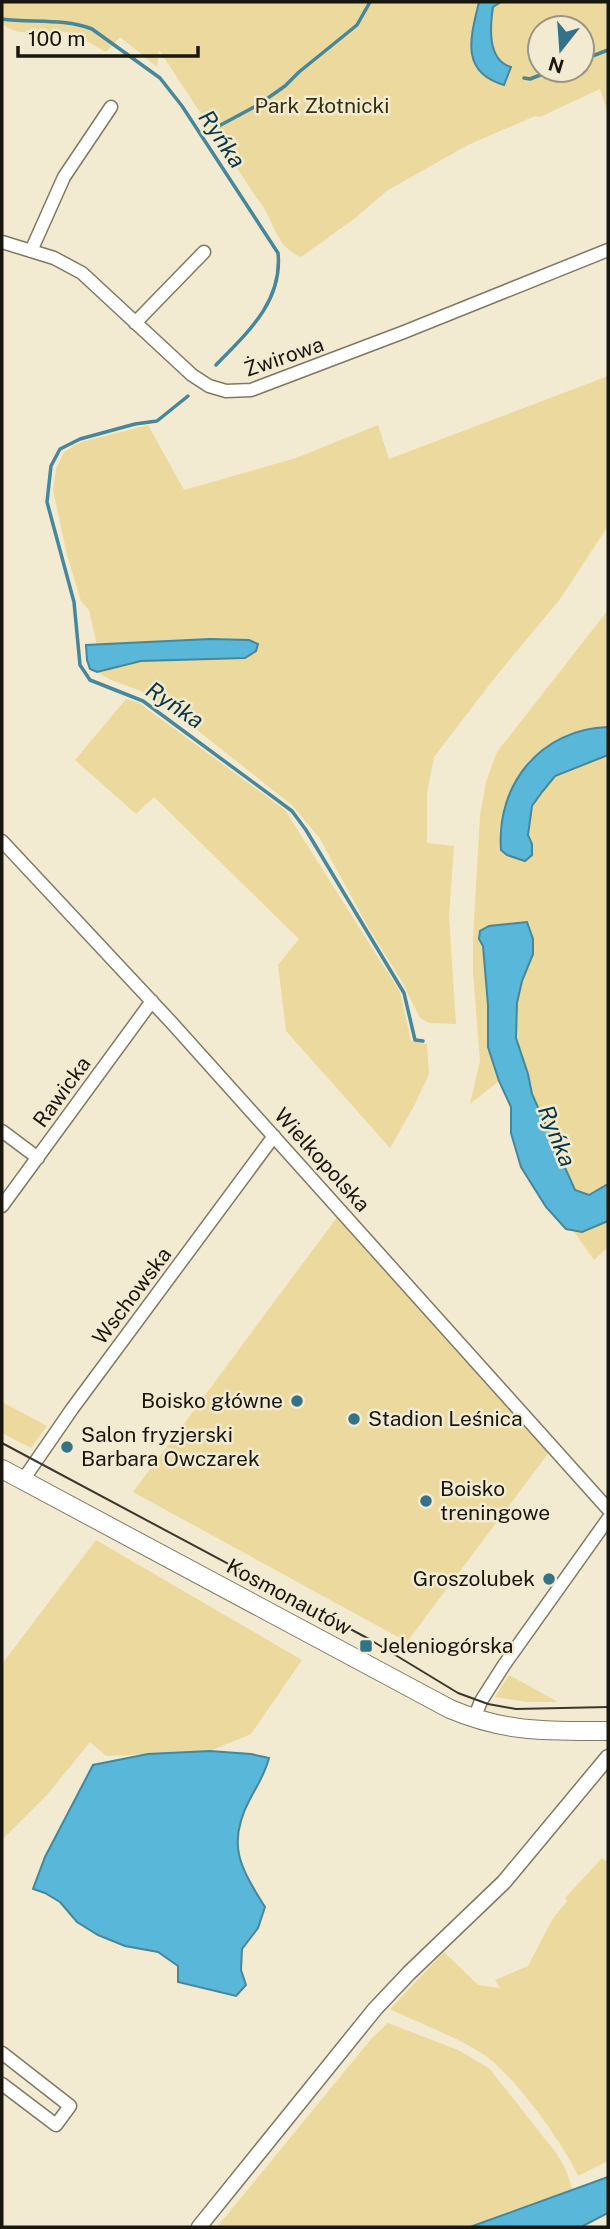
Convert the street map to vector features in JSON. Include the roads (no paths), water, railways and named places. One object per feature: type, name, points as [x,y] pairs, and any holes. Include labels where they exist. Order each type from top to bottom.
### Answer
[{"type":"main road","name":"Kosmonautów","points":[[2,1469],[450,1709],[511,1729],[608,1731]]},
{"type":"street","points":[[31,251],[64,177],[111,107]]},
{"type":"street","name":"Żwirowa","points":[[2,242],[59,260],[82,273],[178,365],[209,386],[226,391],[251,390],[608,250]]},
{"type":"street","points":[[135,324],[204,252]]},
{"type":"street","name":"Wielkopolska","points":[[2,841],[152,1001],[608,1509]]},
{"type":"street","name":"Rawicka","points":[[2,1206],[152,1001]]},
{"type":"street","points":[[2,1131],[38,1158]]},
{"type":"street","name":"Wschowska","points":[[23,1480],[72,1409],[274,1136]]},
{"type":"street","points":[[474,1719],[481,1702],[504,1665],[608,1520]]},
{"type":"street","points":[[199,2227],[375,2009],[505,1882],[608,1757]]},
{"type":"street","points":[[2,2053],[70,2106],[57,2125],[2,2084]]},
{"type":"water","points":[[479,2],[501,2],[493,7],[491,33],[498,57],[511,67],[504,85],[490,79],[474,62],[473,27]]},
{"type":"water","points":[[210,639],[249,640],[258,644],[256,651],[245,658],[141,661],[97,672],[90,669],[87,660],[86,645]]},
{"type":"water","points":[[608,727],[608,755],[555,776],[532,806],[528,835],[532,844],[532,855],[525,861],[507,855],[501,850],[501,826],[506,803],[528,764],[543,749],[562,738],[584,730]]},
{"type":"water","points":[[527,922],[533,939],[533,954],[517,1003],[516,1038],[532,1094],[575,1190],[589,1195],[608,1184],[608,1221],[582,1232],[566,1229],[546,1207],[521,1167],[511,1133],[511,1107],[488,1047],[488,1005],[480,931],[489,926]]},
{"type":"water","points":[[210,1751],[269,1758],[239,1829],[239,1855],[243,1867],[265,1907],[258,1928],[242,1949],[241,1970],[246,1985],[236,1996],[178,1982],[178,1966],[158,1952],[125,1946],[98,1935],[77,1922],[60,1902],[33,1889],[45,1857],[93,1765],[148,1754]]},
{"type":"water","points":[[608,2177],[608,2213],[581,2227],[470,2227]]},
{"type":"waterway","points":[[217,127],[258,105],[285,86],[357,25],[370,2]]},
{"type":"waterway","name":"Ryńka","points":[[2,19],[59,22],[92,29],[160,78],[182,106],[278,253],[275,287],[268,302],[250,329],[216,365]]},
{"type":"waterway","points":[[596,55],[608,50]]},
{"type":"waterway","name":"Ryńka","points":[[188,396],[157,421],[80,439],[60,449],[51,466],[47,502],[74,602],[80,665],[90,680],[143,701],[292,811],[404,993],[415,1040],[423,1041]]},
{"type":"tram line","points":[[2,1443],[369,1639],[458,1693],[488,1704],[516,1709],[608,1707]]},
{"type":"place","name":"Boisko główne","points":[[297,1401]]},
{"type":"place","name":"Stadion Leśnica","points":[[354,1419]]},
{"type":"place","name":"Salon fryzjerski Barbara Owczarek","points":[[67,1447]]},
{"type":"place","name":"Boisko treningowe","points":[[426,1501]]},
{"type":"place","name":"Groszolubek","points":[[549,1579]]},
{"type":"place","name":"Jeleniogórska","points":[[366,1646]]},
{"type":"park label","name":"Park Złotnicki","points":[[322,106]]}]
